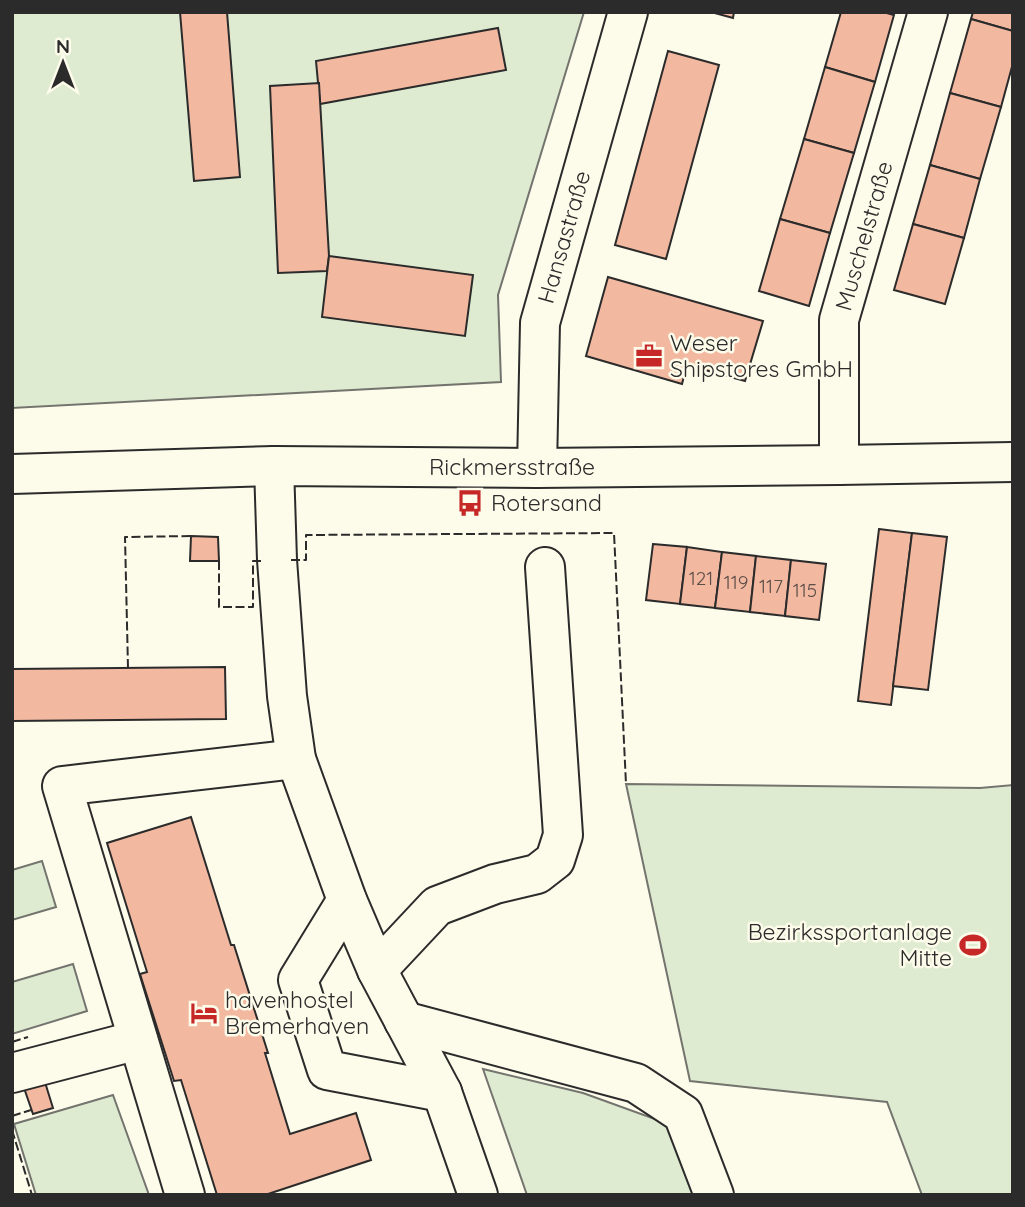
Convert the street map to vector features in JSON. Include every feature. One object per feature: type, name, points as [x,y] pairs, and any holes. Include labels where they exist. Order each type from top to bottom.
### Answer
[{"type":"main road","name":"Hansastraße","points":[[537,468],[540,323],[628,12]]},
{"type":"main road","name":"Muschelstraße","points":[[839,465],[839,320],[928,12]]},
{"type":"main road","name":"Rickmersstraße","points":[[12,474],[274,466],[537,468],[1013,461]]},
{"type":"main road","points":[[274,466],[277,560],[285,668],[296,759],[347,900],[377,970],[442,1091],[478,1195]]},
{"type":"main road","points":[[377,970],[437,906],[495,884],[537,874],[555,860],[563,835],[545,567]]},
{"type":"main road","points":[[185,1195],[62,786],[296,759]]},
{"type":"main road","points":[[347,900],[298,980],[327,1070],[442,1091]]},
{"type":"main road","points":[[404,1021],[636,1083],[684,1114],[714,1195]]},
{"type":"main road","points":[[12,1073],[138,1040]]},
{"type":"green space","points":[[12,12],[584,12],[498,295],[501,382],[12,408]]},
{"type":"green space","points":[[626,784],[980,788],[1013,785],[1013,1195],[922,1195],[887,1102],[690,1081]]},
{"type":"green space","points":[[42,861],[56,907],[12,920],[12,870]]},
{"type":"green space","points":[[73,964],[87,1011],[12,1034],[12,982]]},
{"type":"green space","points":[[483,1069],[583,1093],[666,1123],[694,1195],[527,1195]]},
{"type":"green space","points":[[113,1095],[149,1195],[36,1195],[14,1124]]},
{"type":"building","points":[[180,12],[227,12],[240,177],[194,181]]},
{"type":"building","points":[[711,12],[734,12],[733,18]]},
{"type":"building","points":[[841,12],[883,12],[894,15],[875,82],[825,67]]},
{"type":"building","points":[[973,12],[1013,12],[1013,31],[971,19]]},
{"type":"building","points":[[971,19],[1013,31],[1013,63],[1001,107],[950,93]]},
{"type":"building","points":[[498,28],[506,70],[320,104],[316,61]]},
{"type":"building","points":[[668,51],[719,65],[666,259],[615,245]]},
{"type":"building","points":[[825,67],[875,82],[854,153],[804,139]]},
{"type":"building","points":[[319,83],[329,256],[327,271],[278,273],[270,86]]},
{"type":"building","points":[[950,93],[1001,107],[980,179],[930,165]]},
{"type":"building","points":[[804,139],[854,153],[830,233],[780,219]]},
{"type":"building","points":[[930,165],[980,179],[964,238],[913,224]]},
{"type":"building","points":[[780,219],[830,233],[809,306],[759,291]]},
{"type":"building","points":[[913,224],[964,238],[945,304],[894,290]]},
{"type":"building","points":[[329,256],[473,275],[465,336],[322,317]]},
{"type":"building","points":[[608,277],[763,321],[745,381],[687,365],[682,384],[586,356]]},
{"type":"building","points":[[879,529],[912,533],[891,705],[858,701]]},
{"type":"building","points":[[912,533],[947,537],[928,690],[893,686]]},
{"type":"building","points":[[191,536],[218,537],[219,561],[190,561]]},
{"type":"building","points":[[653,544],[687,547],[680,604],[646,600]]},
{"type":"building","points":[[687,547],[722,552],[715,608],[680,604]]},
{"type":"building","points":[[722,552],[756,556],[750,612],[715,608]]},
{"type":"building","points":[[756,556],[791,560],[785,616],[750,612]]},
{"type":"building","points":[[791,560],[826,564],[819,620],[785,616]]},
{"type":"building","points":[[225,667],[226,719],[12,721],[12,669]]},
{"type":"building","name":"havenhostel Bremerhaven","points":[[191,817],[268,1053],[265,1053],[290,1134],[356,1113],[371,1160],[265,1195],[217,1195],[181,1080],[174,1081],[140,974],[147,972],[107,843]]},
{"type":"building","points":[[44,1079],[53,1108],[33,1114],[23,1085]]},
{"type":"fence","points":[[291,560],[306,560],[306,535],[614,533],[626,784]]},
{"type":"fence","points":[[128,668],[125,537],[191,536]]},
{"type":"fence","points":[[219,561],[219,607],[253,607],[253,561],[263,561]]},
{"type":"fence","points":[[12,1042],[28,1037]]},
{"type":"fence","points":[[12,1116],[31,1110]]},
{"type":"fence","points":[[12,1130],[32,1195]]},
{"type":"place","name":"Weser Shipstores GmbH","points":[[649,356]]},
{"type":"place","name":"Rotersand","points":[[470,503]]},
{"type":"place","name":"Bezirkssportanlage Mitte","points":[[973,945]]},
{"type":"place","name":"havenhostel Bremerhaven","points":[[204,1013]]}]
